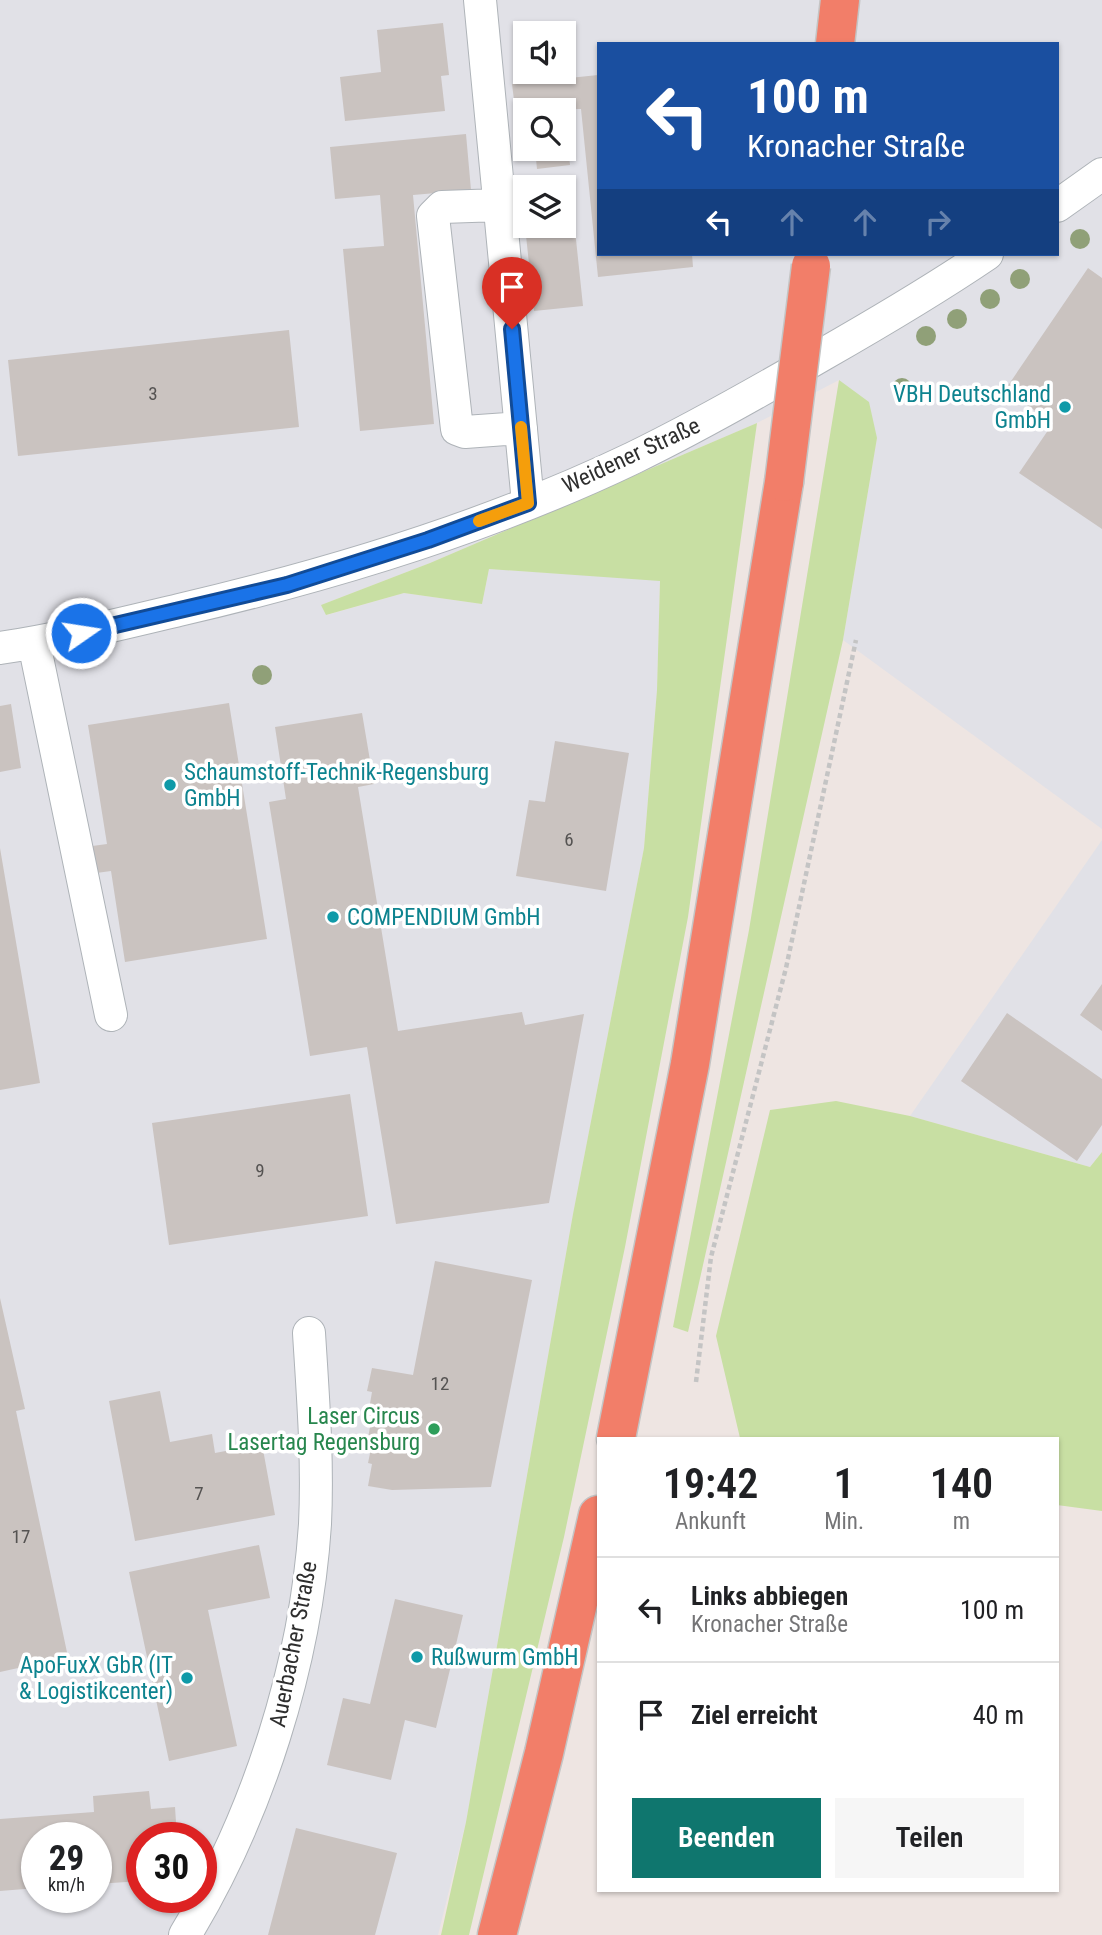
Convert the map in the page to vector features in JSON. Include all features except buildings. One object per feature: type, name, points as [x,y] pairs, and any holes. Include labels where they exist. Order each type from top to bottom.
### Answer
[{"type":"highway","points":[[835,42],[840,0]]},
{"type":"highway","points":[[616,1437],[690,1064],[785,482],[812,260]]},
{"type":"highway","points":[[497,1935],[544,1753],[597,1519]]},
{"type":"street","points":[[480,0],[528,503]]},
{"type":"street","points":[[1059,204],[1102,174]]},
{"type":"street","points":[[500,205],[442,207],[433,216],[457,429],[465,432],[521,428]]},
{"type":"street","name":"Weidener Straße","points":[[0,648],[34,643],[287,585],[428,540],[528,503],[632,459],[750,397],[984,256]]},
{"type":"street","points":[[34,643],[111,1014]]},
{"type":"street","name":"Auerbacher Straße","points":[[185,1935],[207,1899],[280,1723],[304,1612],[314,1525],[316,1442],[309,1333]]},
{"type":"path","points":[[696,1382],[711,1257],[786,968],[856,640]]},
{"type":"shaded area","points":[[0,0],[1102,0],[1102,829],[843,640],[877,438],[839,380],[757,423],[430,563],[321,605],[327,615],[404,593],[482,604],[489,569],[660,580],[657,690],[644,848],[573,1214],[466,1822],[438,1935],[0,1935]]},
{"type":"shaded area","points":[[1102,840],[1102,1152],[1090,1167],[910,1116]]},
{"type":"green space","points":[[839,380],[869,402],[877,438],[843,640],[688,1332],[673,1327],[749,930]]},
{"type":"green space","points":[[757,423],[688,917],[625,1247],[564,1537],[469,1935],[441,1935],[466,1822],[573,1214],[644,848],[657,690],[660,581],[489,569],[482,604],[404,593],[326,615],[321,605],[430,563]]},
{"type":"green space","points":[[836,1101],[910,1116],[1090,1167],[1102,1152],[1102,1511],[1059,1505],[1059,1437],[740,1437],[716,1336],[770,1110]]},
{"type":"slow traffic","points":[[479,521],[528,503],[521,427]]},
{"type":"place","name":"VBH Deutschland GmbH","points":[[1065,407]]},
{"type":"place","name":"Schaumstoff-Technik-Regensburg GmbH","points":[[170,785]]},
{"type":"place","name":"COMPENDIUM GmbH","points":[[333,917]]},
{"type":"place","name":"Laser Circus Lasertag Regensburg","points":[[434,1429]]},
{"type":"place","name":"Rußwurm GmbH","points":[[417,1657]]},
{"type":"place","name":"ApoFuxX GbR (IT & Logistikcenter)","points":[[187,1678]]},
{"type":"route","points":[[81,633],[287,585],[428,540],[528,503],[512,329]]}]
